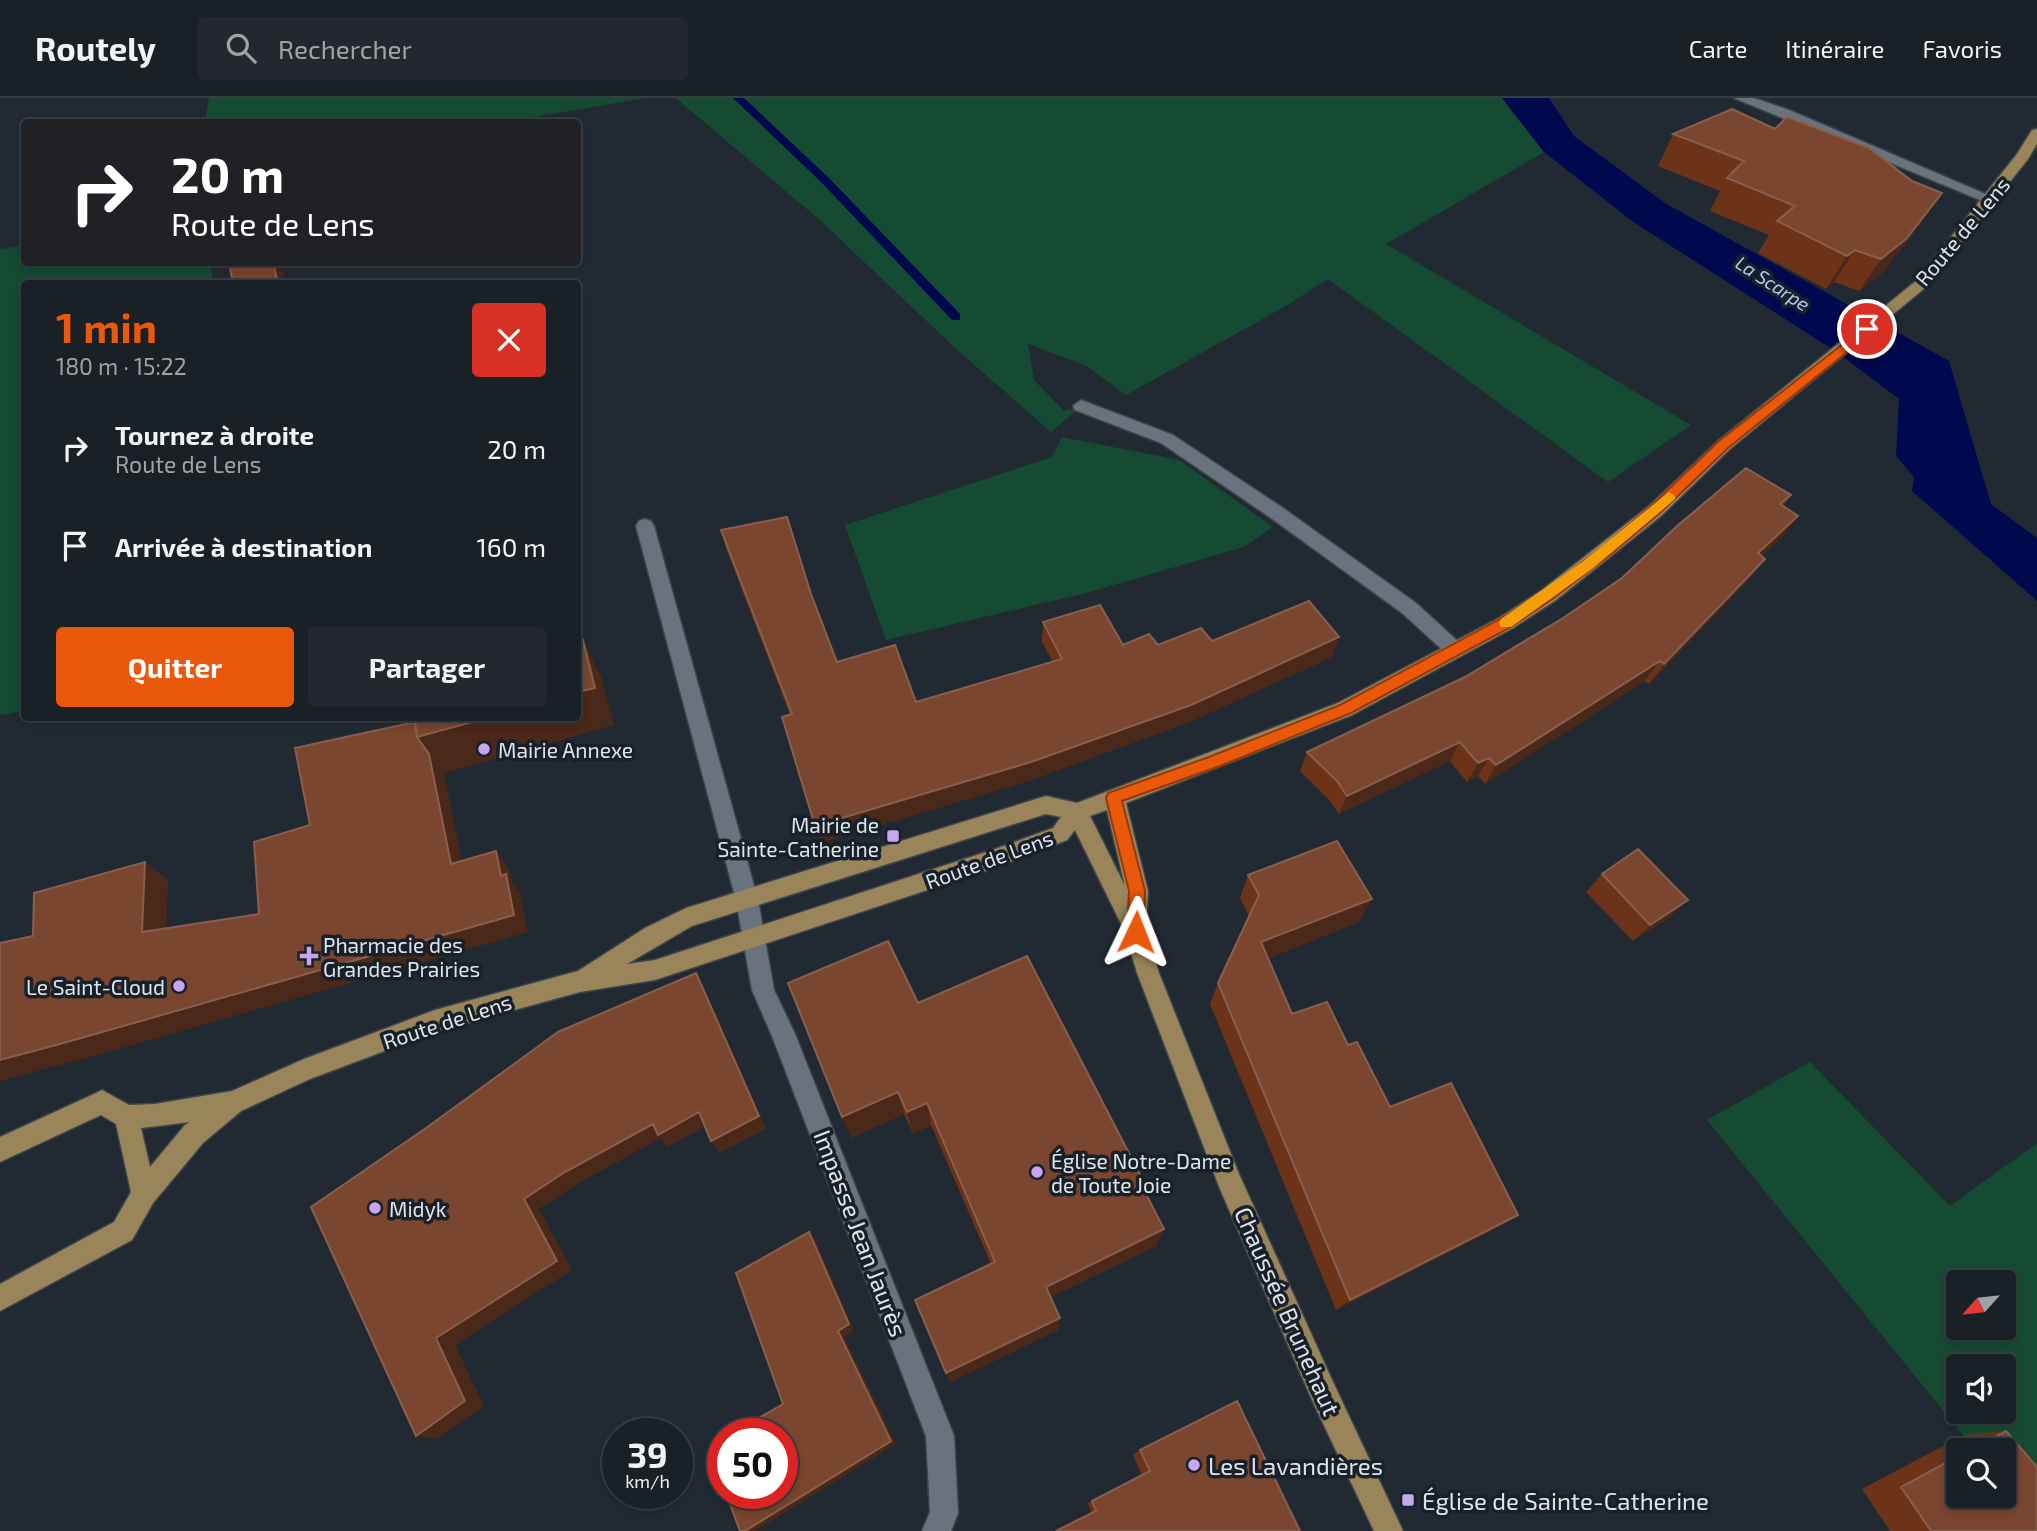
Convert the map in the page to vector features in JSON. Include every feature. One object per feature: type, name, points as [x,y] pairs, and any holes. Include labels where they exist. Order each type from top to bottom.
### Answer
[{"type":"main road","name":"Route de Lens","points":[[126,1117],[155,1116],[233,1102],[304,1070],[435,1021],[579,981],[655,970],[930,881],[1060,834],[1077,812],[1345,709],[1506,623],[1549,594],[1655,511],[1724,445],[1921,284],[1990,199],[2037,133]]},
{"type":"main road","name":"Chaussée Brunehaut","points":[[1114,798],[1137,891],[1136,932]]},
{"type":"main road","points":[[579,981],[686,918],[1046,805],[1077,812]]},
{"type":"main road","name":"Chaussée Brunehaut","points":[[1077,812],[1136,932],[1148,973],[1229,1181],[1389,1531]]},
{"type":"main road","points":[[0,1150],[102,1102],[126,1117],[144,1194]]},
{"type":"main road","name":"Route de Lens","points":[[0,1298],[123,1231],[144,1194],[194,1134],[233,1102]]},
{"type":"lane","points":[[1741,98],[1784,113],[1990,199]]},
{"type":"lane","points":[[1081,406],[1167,439],[1409,608],[1455,650]]},
{"type":"lane","name":"Impasse Jean Jaurès","points":[[645,526],[747,900],[763,990],[788,1046],[940,1436],[944,1513],[936,1531]]},
{"type":"green space","points":[[209,98],[645,98],[522,119],[206,119]]},
{"type":"green space","points":[[676,98],[1505,98],[1509,108],[1544,152],[1386,244],[1691,425],[1608,482],[1328,279],[1284,307],[1126,395],[1087,366],[1028,344],[1034,380],[1064,411],[1081,406],[1051,432],[954,347],[822,222]]},
{"type":"green space","points":[[21,246],[21,266],[211,266],[213,280],[21,280],[21,712],[0,715],[0,249]]},
{"type":"green space","points":[[1062,437],[1179,460],[1273,527],[1244,547],[1086,593],[886,640],[845,525],[1052,457]]},
{"type":"green space","points":[[1810,1062],[1950,1206],[2037,1143],[2037,1525],[2016,1478],[2016,1438],[1965,1438],[1954,1424],[2016,1424],[2016,1354],[1946,1354],[1946,1414],[1707,1120]]},
{"type":"water","name":"La Scarpe","points":[[1502,98],[1549,98],[1574,136],[1665,203],[1949,361],[1991,504],[2037,538],[2037,601],[1912,491],[1914,477],[1896,456],[1899,399],[1838,353],[1632,221],[1544,152]]},
{"type":"building","points":[[1732,109],[1775,129],[1787,117],[1869,148],[1912,181],[1942,193],[1906,239],[1881,259],[1855,250],[1847,256],[1777,221],[1795,206],[1727,178],[1744,161],[1673,134]]},
{"type":"building","points":[[230,266],[274,266],[277,280],[232,280]]},
{"type":"building","points":[[1746,468],[1791,495],[1780,504],[1798,516],[1758,553],[1765,559],[1664,664],[1660,661],[1496,765],[1489,758],[1478,763],[1460,742],[1347,796],[1337,781],[1307,752],[1465,677],[1563,618],[1622,578],[1677,526]]},
{"type":"building","points":[[787,517],[811,594],[837,662],[895,645],[916,702],[1062,659],[1043,622],[1100,605],[1123,645],[1149,634],[1158,645],[1201,628],[1212,641],[1309,601],[1339,637],[1191,705],[1031,762],[815,826],[782,717],[792,714],[721,530]]},
{"type":"building","points":[[583,640],[595,688],[581,691]]},
{"type":"building","points":[[414,721],[476,721],[417,737]]},
{"type":"building","points":[[415,722],[417,737],[429,754],[451,864],[496,851],[501,876],[506,874],[514,915],[0,1060],[0,943],[33,936],[34,893],[145,862],[142,932],[259,914],[254,842],[310,825],[295,748]]},
{"type":"building","points":[[1337,841],[1372,899],[1261,942],[1292,1014],[1327,1002],[1348,1045],[1357,1042],[1390,1107],[1451,1083],[1518,1215],[1350,1300],[1218,983],[1259,895],[1248,875]]},
{"type":"building","points":[[1638,849],[1688,900],[1650,925],[1602,874]]},
{"type":"building","name":"Église Notre-Dame de Toute Joie","points":[[888,941],[918,1003],[1027,956],[1147,1188],[1144,1190],[1164,1229],[1046,1287],[1060,1318],[946,1373],[915,1300],[995,1262],[927,1103],[907,1112],[898,1092],[842,1117],[788,983]]},
{"type":"building","points":[[696,973],[759,1116],[711,1141],[699,1112],[658,1135],[653,1124],[565,1172],[524,1199],[557,1261],[436,1338],[465,1401],[416,1436],[311,1207],[558,1032]]},
{"type":"building","points":[[809,1232],[849,1324],[838,1331],[891,1441],[798,1498],[798,1418],[759,1418],[783,1404],[736,1273]]},
{"type":"building","name":"Les Lavandières","points":[[1237,1401],[1300,1531],[1056,1531],[1096,1511],[1092,1501],[1150,1471],[1140,1450]]},
{"type":"building","points":[[2006,1431],[2012,1438],[1993,1438]]},
{"type":"building","points":[[2016,1443],[2037,1467],[2037,1531],[1931,1531],[1901,1487],[1946,1463],[1946,1508],[2016,1508]]},
{"type":"building","points":[[732,1509],[781,1509],[745,1531],[740,1531]]},
{"type":"waterway","points":[[738,98],[825,180],[956,317]]},
{"type":"slow traffic","points":[[1506,623],[1587,566],[1669,497]]},
{"type":"place","name":"Mairie Annexe","points":[[484,749]]},
{"type":"place","name":"Mairie de Sainte-Catherine","points":[[893,836]]},
{"type":"place","name":"Pharmacie des Grandes Prairies","points":[[309,956]]},
{"type":"place","name":"Le Saint-Cloud","points":[[179,986]]},
{"type":"place","name":"Église Notre-Dame de Toute Joie","points":[[1037,1172]]},
{"type":"place","name":"Midyk","points":[[375,1208]]},
{"type":"place","name":"Les Lavandières","points":[[1194,1465]]},
{"type":"place","name":"Église de Sainte-Catherine","points":[[1408,1500]]},
{"type":"route","points":[[1136,932],[1137,891],[1114,798],[1345,709],[1506,623],[1549,594],[1655,511],[1724,445],[1867,329]]}]
